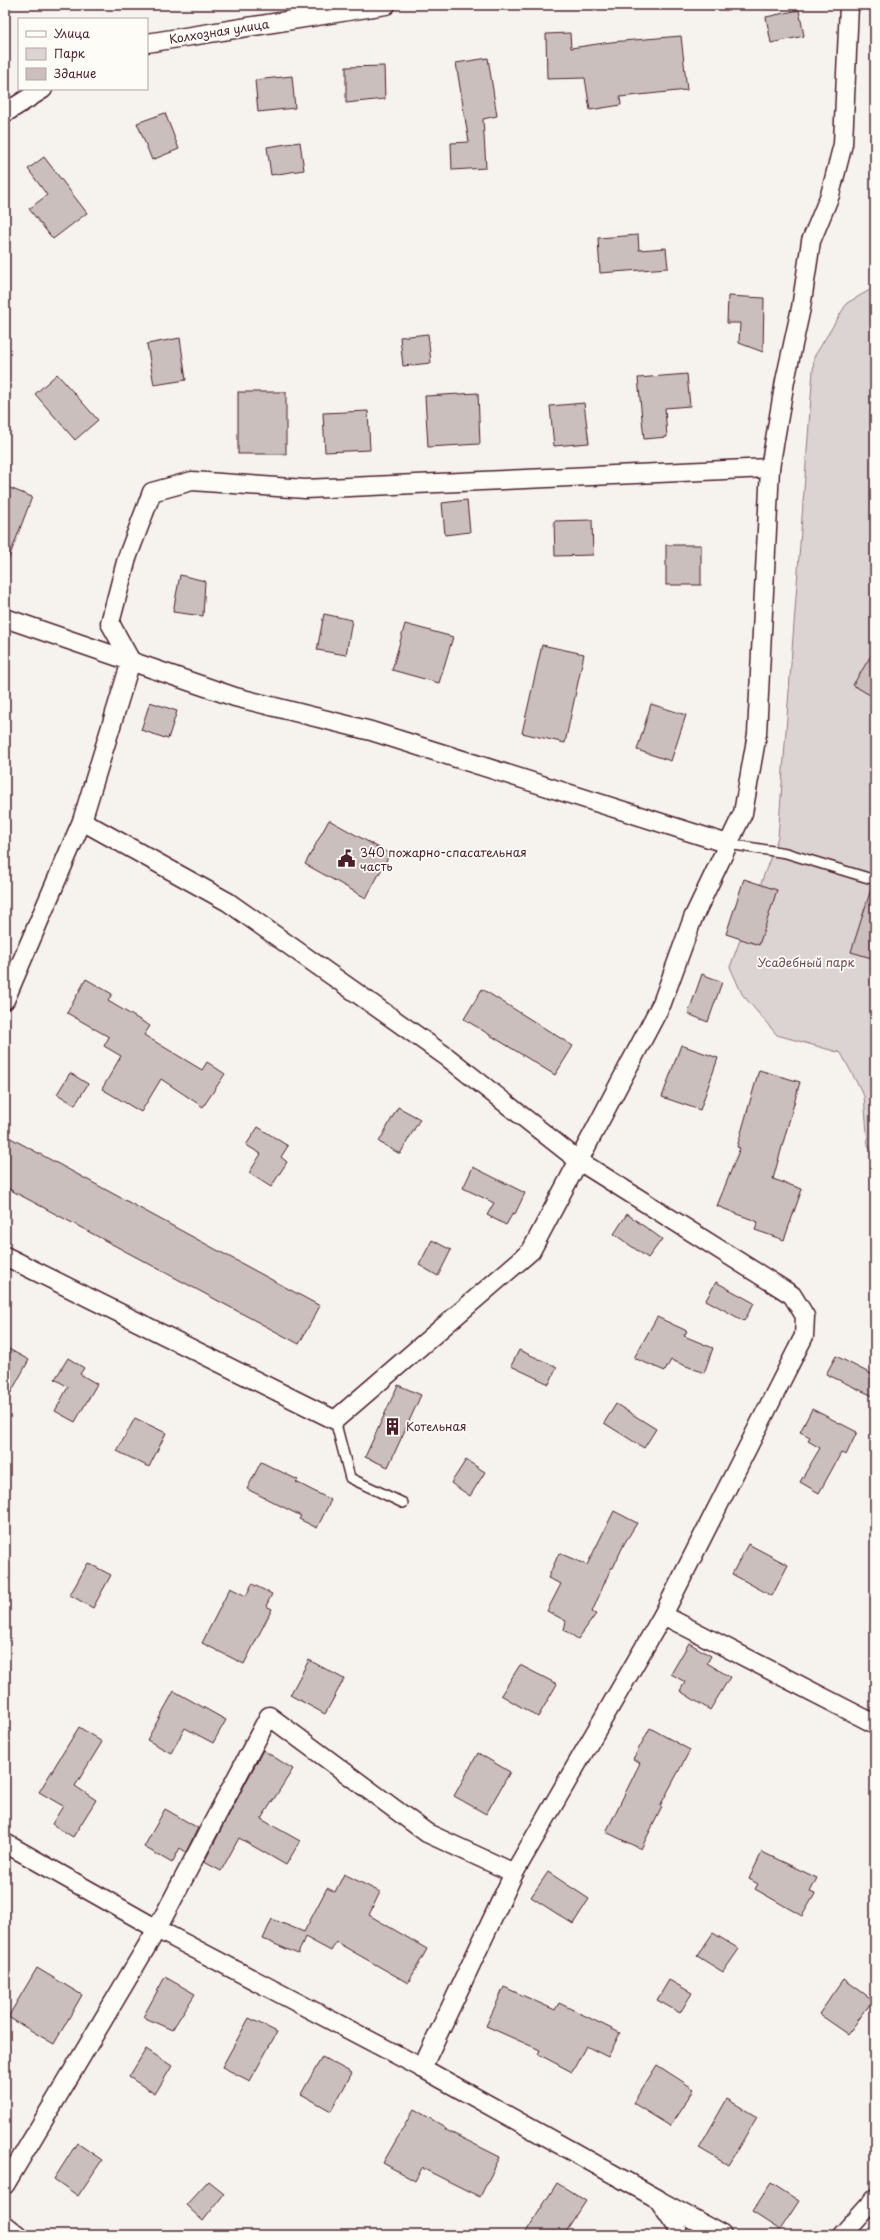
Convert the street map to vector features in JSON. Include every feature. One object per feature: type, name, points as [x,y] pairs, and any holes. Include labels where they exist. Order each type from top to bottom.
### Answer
[{"type":"street","name":"Колхозная улица","points":[[148,43],[386,5]]},
{"type":"street","points":[[5,1256],[335,1420],[531,1251],[662,1002],[693,918],[743,813],[757,734],[770,468],[785,381],[801,308],[811,240],[830,195],[843,144],[849,5]]},
{"type":"street","points":[[5,113],[41,90]]},
{"type":"street","points":[[5,1000],[82,821],[131,661],[110,623],[127,558],[152,492],[192,481],[305,489],[770,468]]},
{"type":"street","points":[[5,618],[235,697],[371,731],[728,844]]},
{"type":"street","points":[[82,821],[228,902],[447,1057],[579,1161],[792,1295],[805,1316],[804,1336],[663,1615],[514,1874],[422,2068]]},
{"type":"street","points":[[663,1615],[875,1724]]},
{"type":"street","points":[[5,2185],[157,1929],[269,1716],[427,1833],[514,1874]]},
{"type":"street","points":[[5,1843],[157,1929],[422,2068],[722,2235]]},
{"type":"street","points":[[842,2235],[875,2198]]},
{"type":"street","points":[[658,2199],[676,2227]]},
{"type":"lane","points":[[728,844],[786,853],[875,880]]},
{"type":"lane","points":[[335,1420],[350,1478],[403,1503]]},
{"type":"lane","points":[[5,2220],[25,2235]]},
{"type":"green space","name":"Усадебный парк","points":[[875,287],[875,1157],[868,1145],[864,1096],[841,1053],[777,1035],[742,994],[730,967],[778,837],[814,357],[847,303]]},
{"type":"building","points":[[799,10],[804,36],[771,43],[766,17]]},
{"type":"building","points":[[570,33],[571,48],[611,42],[681,36],[687,90],[620,97],[621,105],[590,110],[585,78],[547,79],[546,34]]},
{"type":"building","points":[[488,58],[497,116],[483,119],[486,168],[452,170],[451,143],[469,142],[456,63]]},
{"type":"building","points":[[384,66],[385,99],[346,103],[346,67]]},
{"type":"building","points":[[292,76],[295,108],[258,112],[255,80]]},
{"type":"building","points":[[165,113],[179,149],[152,160],[137,123]]},
{"type":"building","points":[[300,142],[304,170],[271,175],[267,147]]},
{"type":"building","points":[[44,157],[87,213],[53,239],[29,209],[47,195],[28,169]]},
{"type":"building","points":[[638,235],[639,250],[666,248],[668,268],[600,273],[598,238]]},
{"type":"building","points":[[728,296],[764,298],[763,352],[739,343],[740,323],[727,323]]},
{"type":"building","points":[[428,334],[431,363],[403,366],[400,337]]},
{"type":"building","points":[[180,338],[186,380],[154,385],[147,344]]},
{"type":"building","points":[[57,374],[98,420],[75,440],[35,394]]},
{"type":"building","points":[[687,374],[690,406],[665,408],[667,437],[644,439],[638,378]]},
{"type":"building","points":[[238,392],[286,392],[286,454],[238,454]]},
{"type":"building","points":[[478,393],[480,444],[428,447],[425,396]]},
{"type":"building","points":[[584,403],[589,443],[554,446],[550,406]]},
{"type":"building","points":[[368,411],[370,450],[325,452],[323,413]]},
{"type":"building","points":[[5,486],[32,497],[7,563],[5,562]]},
{"type":"building","points":[[467,500],[470,532],[445,535],[442,503]]},
{"type":"building","points":[[592,520],[593,555],[555,556],[554,521]]},
{"type":"building","points":[[666,545],[701,545],[701,585],[666,585]]},
{"type":"building","points":[[180,575],[205,581],[203,616],[173,612]]},
{"type":"building","points":[[324,614],[352,620],[346,655],[317,650]]},
{"type":"building","points":[[405,624],[453,637],[439,683],[392,670]]},
{"type":"building","points":[[542,645],[584,654],[565,743],[522,733]]},
{"type":"building","points":[[875,649],[875,698],[853,685]]},
{"type":"building","points":[[150,702],[177,711],[168,739],[141,730]]},
{"type":"building","points":[[651,704],[686,715],[671,761],[637,750]]},
{"type":"building","points":[[329,820],[390,854],[366,898],[305,864]]},
{"type":"building","points":[[744,879],[777,890],[759,945],[726,934]]},
{"type":"building","points":[[871,889],[875,890],[875,959],[851,952]]},
{"type":"building","points":[[702,974],[722,982],[708,1022],[688,1014]]},
{"type":"building","points":[[86,979],[112,994],[108,1001],[150,1026],[144,1035],[202,1070],[207,1062],[225,1074],[203,1107],[161,1079],[141,1112],[102,1089],[121,1056],[104,1046],[109,1037],[67,1013]]},
{"type":"building","points":[[482,989],[573,1046],[555,1075],[464,1019]]},
{"type":"building","points":[[681,1045],[718,1058],[700,1110],[662,1097]]},
{"type":"building","points":[[759,1070],[800,1082],[773,1179],[802,1189],[784,1240],[755,1230],[758,1222],[717,1206],[740,1148],[737,1147]]},
{"type":"building","points":[[70,1073],[88,1084],[75,1105],[57,1094]]},
{"type":"building","points":[[398,1107],[420,1119],[400,1154],[379,1142]]},
{"type":"building","points":[[258,1127],[288,1146],[281,1157],[287,1162],[271,1187],[249,1173],[261,1154],[246,1145]]},
{"type":"building","points":[[5,1135],[320,1306],[299,1344],[5,1187]]},
{"type":"building","points":[[473,1167],[525,1193],[515,1214],[513,1213],[506,1225],[487,1215],[494,1203],[463,1188]]},
{"type":"building","points":[[627,1214],[662,1239],[648,1258],[614,1234]]},
{"type":"building","points":[[432,1240],[451,1250],[438,1276],[419,1265]]},
{"type":"building","points":[[716,1282],[754,1303],[744,1321],[706,1300]]},
{"type":"building","points":[[657,1317],[687,1331],[684,1336],[713,1348],[704,1373],[671,1360],[665,1371],[634,1358]]},
{"type":"building","points":[[5,1347],[29,1360],[5,1403]]},
{"type":"building","points":[[519,1350],[557,1367],[549,1384],[511,1366]]},
{"type":"building","points":[[836,1356],[875,1376],[875,1397],[826,1374]]},
{"type":"building","points":[[68,1358],[84,1368],[80,1374],[97,1384],[75,1422],[55,1411],[68,1387],[55,1379]]},
{"type":"building","name":"Котельная","points":[[398,1385],[421,1395],[388,1467],[365,1457]]},
{"type":"building","points":[[616,1404],[656,1429],[644,1448],[604,1423]]},
{"type":"building","points":[[812,1409],[857,1432],[846,1455],[841,1453],[819,1493],[800,1482],[820,1448],[808,1441],[810,1437],[800,1432]]},
{"type":"building","points":[[135,1418],[166,1433],[149,1467],[117,1451]]},
{"type":"building","points":[[466,1460],[485,1472],[470,1496],[451,1483]]},
{"type":"building","points":[[261,1462],[298,1480],[296,1482],[331,1500],[317,1528],[299,1519],[301,1516],[247,1489]]},
{"type":"building","points":[[614,1511],[637,1523],[624,1544],[613,1568],[611,1568],[592,1612],[596,1614],[578,1639],[564,1630],[566,1621],[547,1611],[561,1584],[548,1578],[559,1553],[587,1565]]},
{"type":"building","points":[[748,1544],[788,1565],[772,1596],[732,1574]]},
{"type":"building","points":[[88,1563],[111,1575],[93,1608],[70,1595]]},
{"type":"building","points":[[252,1584],[272,1594],[266,1606],[272,1609],[244,1664],[202,1643],[230,1588],[246,1596]]},
{"type":"building","points":[[689,1643],[711,1656],[707,1663],[730,1677],[710,1710],[680,1691],[685,1682],[671,1674]]},
{"type":"building","points":[[309,1660],[344,1679],[325,1714],[290,1695]]},
{"type":"building","points":[[520,1665],[557,1684],[538,1717],[501,1695]]},
{"type":"building","points":[[174,1691],[226,1720],[213,1743],[185,1728],[171,1753],[147,1740]]},
{"type":"building","points":[[79,1727],[102,1742],[75,1786],[96,1800],[73,1837],[52,1824],[63,1806],[39,1792]]},
{"type":"building","points":[[650,1728],[690,1750],[660,1806],[662,1807],[641,1849],[606,1832],[640,1763],[633,1759]]},
{"type":"building","points":[[263,1750],[293,1769],[261,1819],[300,1841],[286,1865],[239,1838],[221,1871],[204,1862]]},
{"type":"building","points":[[478,1753],[510,1772],[486,1814],[454,1796]]},
{"type":"building","points":[[165,1809],[198,1828],[186,1852],[180,1848],[172,1863],[144,1847]]},
{"type":"building","points":[[762,1852],[817,1878],[810,1892],[815,1894],[802,1916],[755,1889],[758,1884],[749,1879]]},
{"type":"building","points":[[548,1872],[589,1899],[573,1924],[531,1897]]},
{"type":"building","points":[[344,1874],[380,1892],[369,1915],[427,1949],[408,1983],[336,1942],[331,1951],[305,1937],[298,1954],[263,1939],[272,1919],[304,1932],[327,1888],[335,1892]]},
{"type":"building","points":[[713,1933],[739,1949],[723,1972],[697,1956]]},
{"type":"building","points":[[37,1968],[82,1995],[54,2044],[8,2017]]},
{"type":"building","points":[[165,1977],[195,1994],[172,2030],[143,2017]]},
{"type":"building","points":[[844,1979],[873,2000],[848,2034],[819,2014]]},
{"type":"building","points":[[669,1980],[692,1993],[680,2013],[657,2000]]},
{"type":"building","points":[[504,1987],[555,2010],[559,2003],[620,2033],[608,2057],[586,2046],[572,2072],[538,2054],[540,2050],[486,2026]]},
{"type":"building","points":[[249,2018],[277,2032],[250,2081],[222,2067]]},
{"type":"building","points":[[146,2049],[172,2066],[155,2094],[129,2077]]},
{"type":"building","points":[[322,2057],[352,2073],[331,2111],[301,2094]]},
{"type":"building","points":[[657,2065],[694,2089],[670,2126],[633,2103]]},
{"type":"building","points":[[727,2099],[757,2117],[728,2165],[699,2148]]},
{"type":"building","points":[[414,2109],[445,2127],[444,2129],[500,2157],[480,2197],[422,2168],[415,2181],[383,2163]]},
{"type":"building","points":[[77,2143],[102,2160],[78,2196],[54,2179]]},
{"type":"building","points":[[208,2181],[224,2194],[203,2221],[186,2205]]},
{"type":"building","points":[[557,2183],[586,2201],[564,2235],[524,2235]]},
{"type":"building","points":[[771,2183],[799,2201],[780,2230],[752,2212]]},
{"type":"place","name":"340 пожарно-спасательная часть","points":[[347,859]]},
{"type":"place","name":"Котельная","points":[[393,1426]]}]
